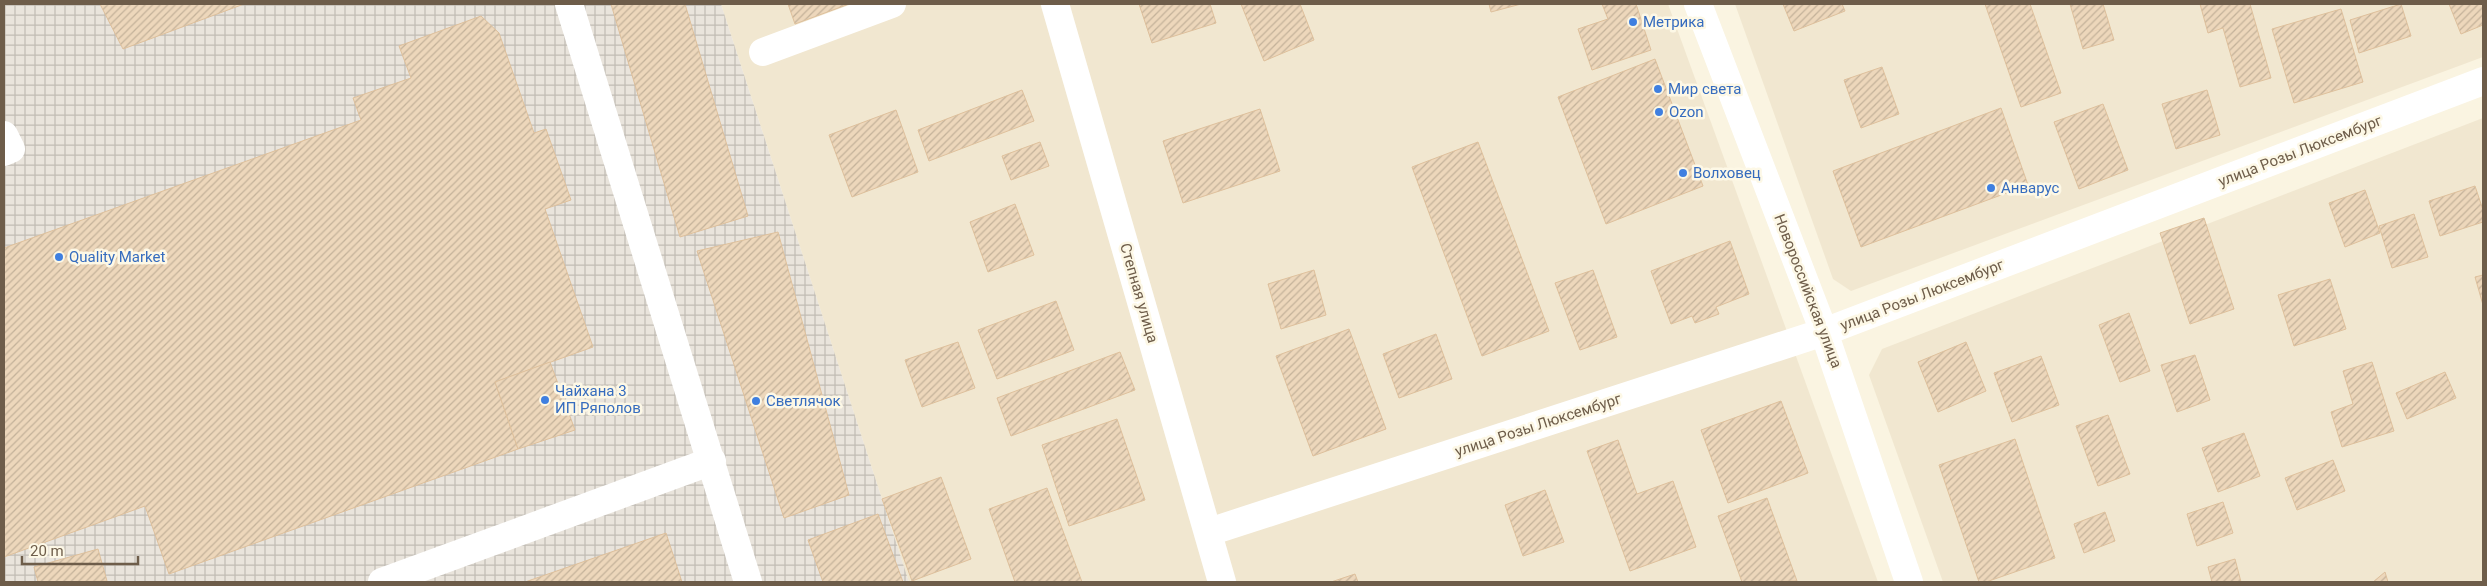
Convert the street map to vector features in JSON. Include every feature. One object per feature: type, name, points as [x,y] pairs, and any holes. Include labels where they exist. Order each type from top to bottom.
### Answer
[{"type":"street","points":[[569,4],[748,582]]},
{"type":"street","points":[[763,52],[892,4]]},
{"type":"street","name":"Степная улица","points":[[1054,4],[1222,582]]},
{"type":"street","name":"Новороссийская улица","points":[[1698,4],[1824,332],[1909,582]]},
{"type":"street","name":"улица Розы Люксембург","points":[[1209,532],[1824,332],[2483,81]]},
{"type":"street","points":[[4,135],[11,149],[4,152]]},
{"type":"street","points":[[382,582],[712,461]]},
{"type":"shaded area","points":[[4,4],[721,4],[909,582],[4,582]]},
{"type":"shaded area","points":[[721,4],[1668,4],[1878,582],[909,582]]},
{"type":"shaded area","points":[[1735,4],[2483,4],[2483,57],[1851,291],[1833,279]]},
{"type":"shaded area","points":[[2483,118],[2483,582],[1943,582],[1869,375],[1882,349]]},
{"type":"building","points":[[100,4],[244,4],[123,49]]},
{"type":"building","points":[[611,4],[685,4],[748,216],[680,237]]},
{"type":"building","points":[[788,4],[849,4],[795,24]]},
{"type":"building","points":[[1139,4],[1210,4],[1216,23],[1152,43]]},
{"type":"building","points":[[1241,4],[1300,4],[1314,40],[1264,61]]},
{"type":"building","points":[[1489,4],[1521,4],[1491,12]]},
{"type":"building","points":[[1602,4],[1636,4],[1651,50],[1592,70],[1578,29],[1608,19]]},
{"type":"building","points":[[1783,4],[1842,4],[1845,11],[1794,31]]},
{"type":"building","points":[[1985,4],[2030,4],[2061,93],[2021,107]]},
{"type":"building","points":[[2070,4],[2103,4],[2114,40],[2083,49]]},
{"type":"building","points":[[2200,4],[2250,4],[2271,78],[2240,87],[2223,28],[2208,33]]},
{"type":"building","points":[[2401,4],[2411,36],[2359,53],[2350,20]]},
{"type":"building","points":[[2449,4],[2483,4],[2483,25],[2461,34]]},
{"type":"building","points":[[2341,9],[2363,82],[2294,103],[2272,29]]},
{"type":"building","points":[[481,16],[499,33],[534,133],[546,129],[571,200],[545,209],[593,347],[495,382],[518,449],[169,574],[145,506],[4,557],[4,248],[361,120],[353,98],[411,78],[399,46]]},
{"type":"building","points":[[1655,59],[1703,186],[1606,224],[1558,97]]},
{"type":"building","points":[[1882,67],[1899,114],[1861,128],[1844,80]]},
{"type":"building","points":[[1022,90],[1034,121],[929,161],[918,130]]},
{"type":"building","points":[[2207,90],[2220,135],[2176,149],[2162,104]]},
{"type":"building","points":[[2103,104],[2128,170],[2079,189],[2054,122]]},
{"type":"building","points":[[2001,108],[2028,185],[1861,247],[1833,171]]},
{"type":"building","points":[[1260,109],[1280,171],[1183,203],[1163,141]]},
{"type":"building","points":[[896,110],[918,172],[852,197],[829,135]]},
{"type":"building","points":[[1040,142],[1049,166],[1011,180],[1002,156]]},
{"type":"building","points":[[1478,142],[1549,331],[1482,356],[1412,167]]},
{"type":"building","points":[[2475,186],[2483,210],[2483,222],[2440,236],[2429,201]]},
{"type":"building","points":[[2365,190],[2380,233],[2345,247],[2329,203]]},
{"type":"building","points":[[1015,204],[1034,255],[988,272],[970,222]]},
{"type":"building","points":[[2414,214],[2428,257],[2392,268],[2379,226]]},
{"type":"building","points":[[2204,218],[2234,309],[2190,324],[2160,233]]},
{"type":"building","points":[[778,232],[849,495],[784,518],[697,251]]},
{"type":"building","points":[[1730,241],[1749,294],[1716,307],[1719,314],[1695,323],[1692,316],[1671,324],[1651,271]]},
{"type":"building","points":[[1314,270],[1326,315],[1281,329],[1268,284]]},
{"type":"building","points":[[1593,270],[1617,337],[1580,350],[1555,283]]},
{"type":"building","points":[[2483,275],[2483,305],[2475,277]]},
{"type":"building","points":[[2330,279],[2346,329],[2294,346],[2278,295]]},
{"type":"building","points":[[1056,301],[1074,350],[997,379],[978,330]]},
{"type":"building","points":[[2129,313],[2150,371],[2120,382],[2099,325]]},
{"type":"building","points":[[1349,329],[1386,429],[1313,456],[1276,356]]},
{"type":"building","points":[[1436,334],[1452,379],[1399,398],[1383,354]]},
{"type":"building","points":[[958,342],[975,388],[922,407],[905,360]]},
{"type":"building","points":[[1966,342],[1986,391],[1938,412],[1918,362]]},
{"type":"building","points":[[1120,352],[1135,390],[1011,436],[997,398]]},
{"type":"building","points":[[2195,355],[2210,400],[2177,412],[2161,365]]},
{"type":"building","points":[[2041,356],[2059,405],[2012,422],[1994,373]]},
{"type":"building","points":[[550,362],[575,430],[518,449],[495,382]]},
{"type":"building","points":[[2372,362],[2394,431],[2342,447],[2331,412],[2353,404],[2343,371]]},
{"type":"building","points":[[2445,372],[2456,398],[2407,419],[2396,393]]},
{"type":"building","points":[[1781,401],[1808,473],[1728,503],[1701,430]]},
{"type":"building","points":[[2108,415],[2130,474],[2098,486],[2076,426]]},
{"type":"building","points":[[1117,419],[1145,500],[1069,526],[1042,445]]},
{"type":"building","points":[[2244,433],[2260,476],[2218,492],[2202,448]]},
{"type":"building","points":[[2015,439],[2055,558],[1986,582],[1979,582],[1939,465]]},
{"type":"building","points":[[1618,440],[1637,494],[1673,481],[1696,547],[1630,571],[1587,451]]},
{"type":"building","points":[[2333,460],[2345,491],[2297,510],[2285,478]]},
{"type":"building","points":[[941,477],[971,559],[912,581],[882,499]]},
{"type":"building","points":[[1047,488],[1082,582],[1015,582],[989,509]]},
{"type":"building","points":[[1545,490],[1564,542],[1523,556],[1505,505]]},
{"type":"building","points":[[1767,498],[1797,581],[1742,582],[1718,516]]},
{"type":"building","points":[[2223,502],[2233,533],[2197,546],[2187,514]]},
{"type":"building","points":[[2105,512],[2115,541],[2084,553],[2074,524]]},
{"type":"building","points":[[878,514],[903,582],[823,582],[808,540]]},
{"type":"building","points":[[666,533],[682,582],[525,582]]},
{"type":"building","points":[[98,549],[107,581],[38,582],[34,567]]},
{"type":"building","points":[[2235,559],[2241,582],[2212,582],[2208,567]]},
{"type":"building","points":[[2385,572],[2388,582],[2373,582]]},
{"type":"building","points":[[1355,574],[1358,582],[1331,582]]},
{"type":"place","name":"Метрика","points":[[1633,22]]},
{"type":"place","name":"Мир света","points":[[1658,89]]},
{"type":"place","name":"Ozon","points":[[1659,112]]},
{"type":"place","name":"Волховец","points":[[1683,173]]},
{"type":"place","name":"Анварус","points":[[1991,188]]},
{"type":"place","name":"Quality Market","points":[[59,257]]},
{"type":"place","name":"Чайхана 3 ИП Ряполов","points":[[545,400]]},
{"type":"place","name":"Светлячок","points":[[756,401]]}]
